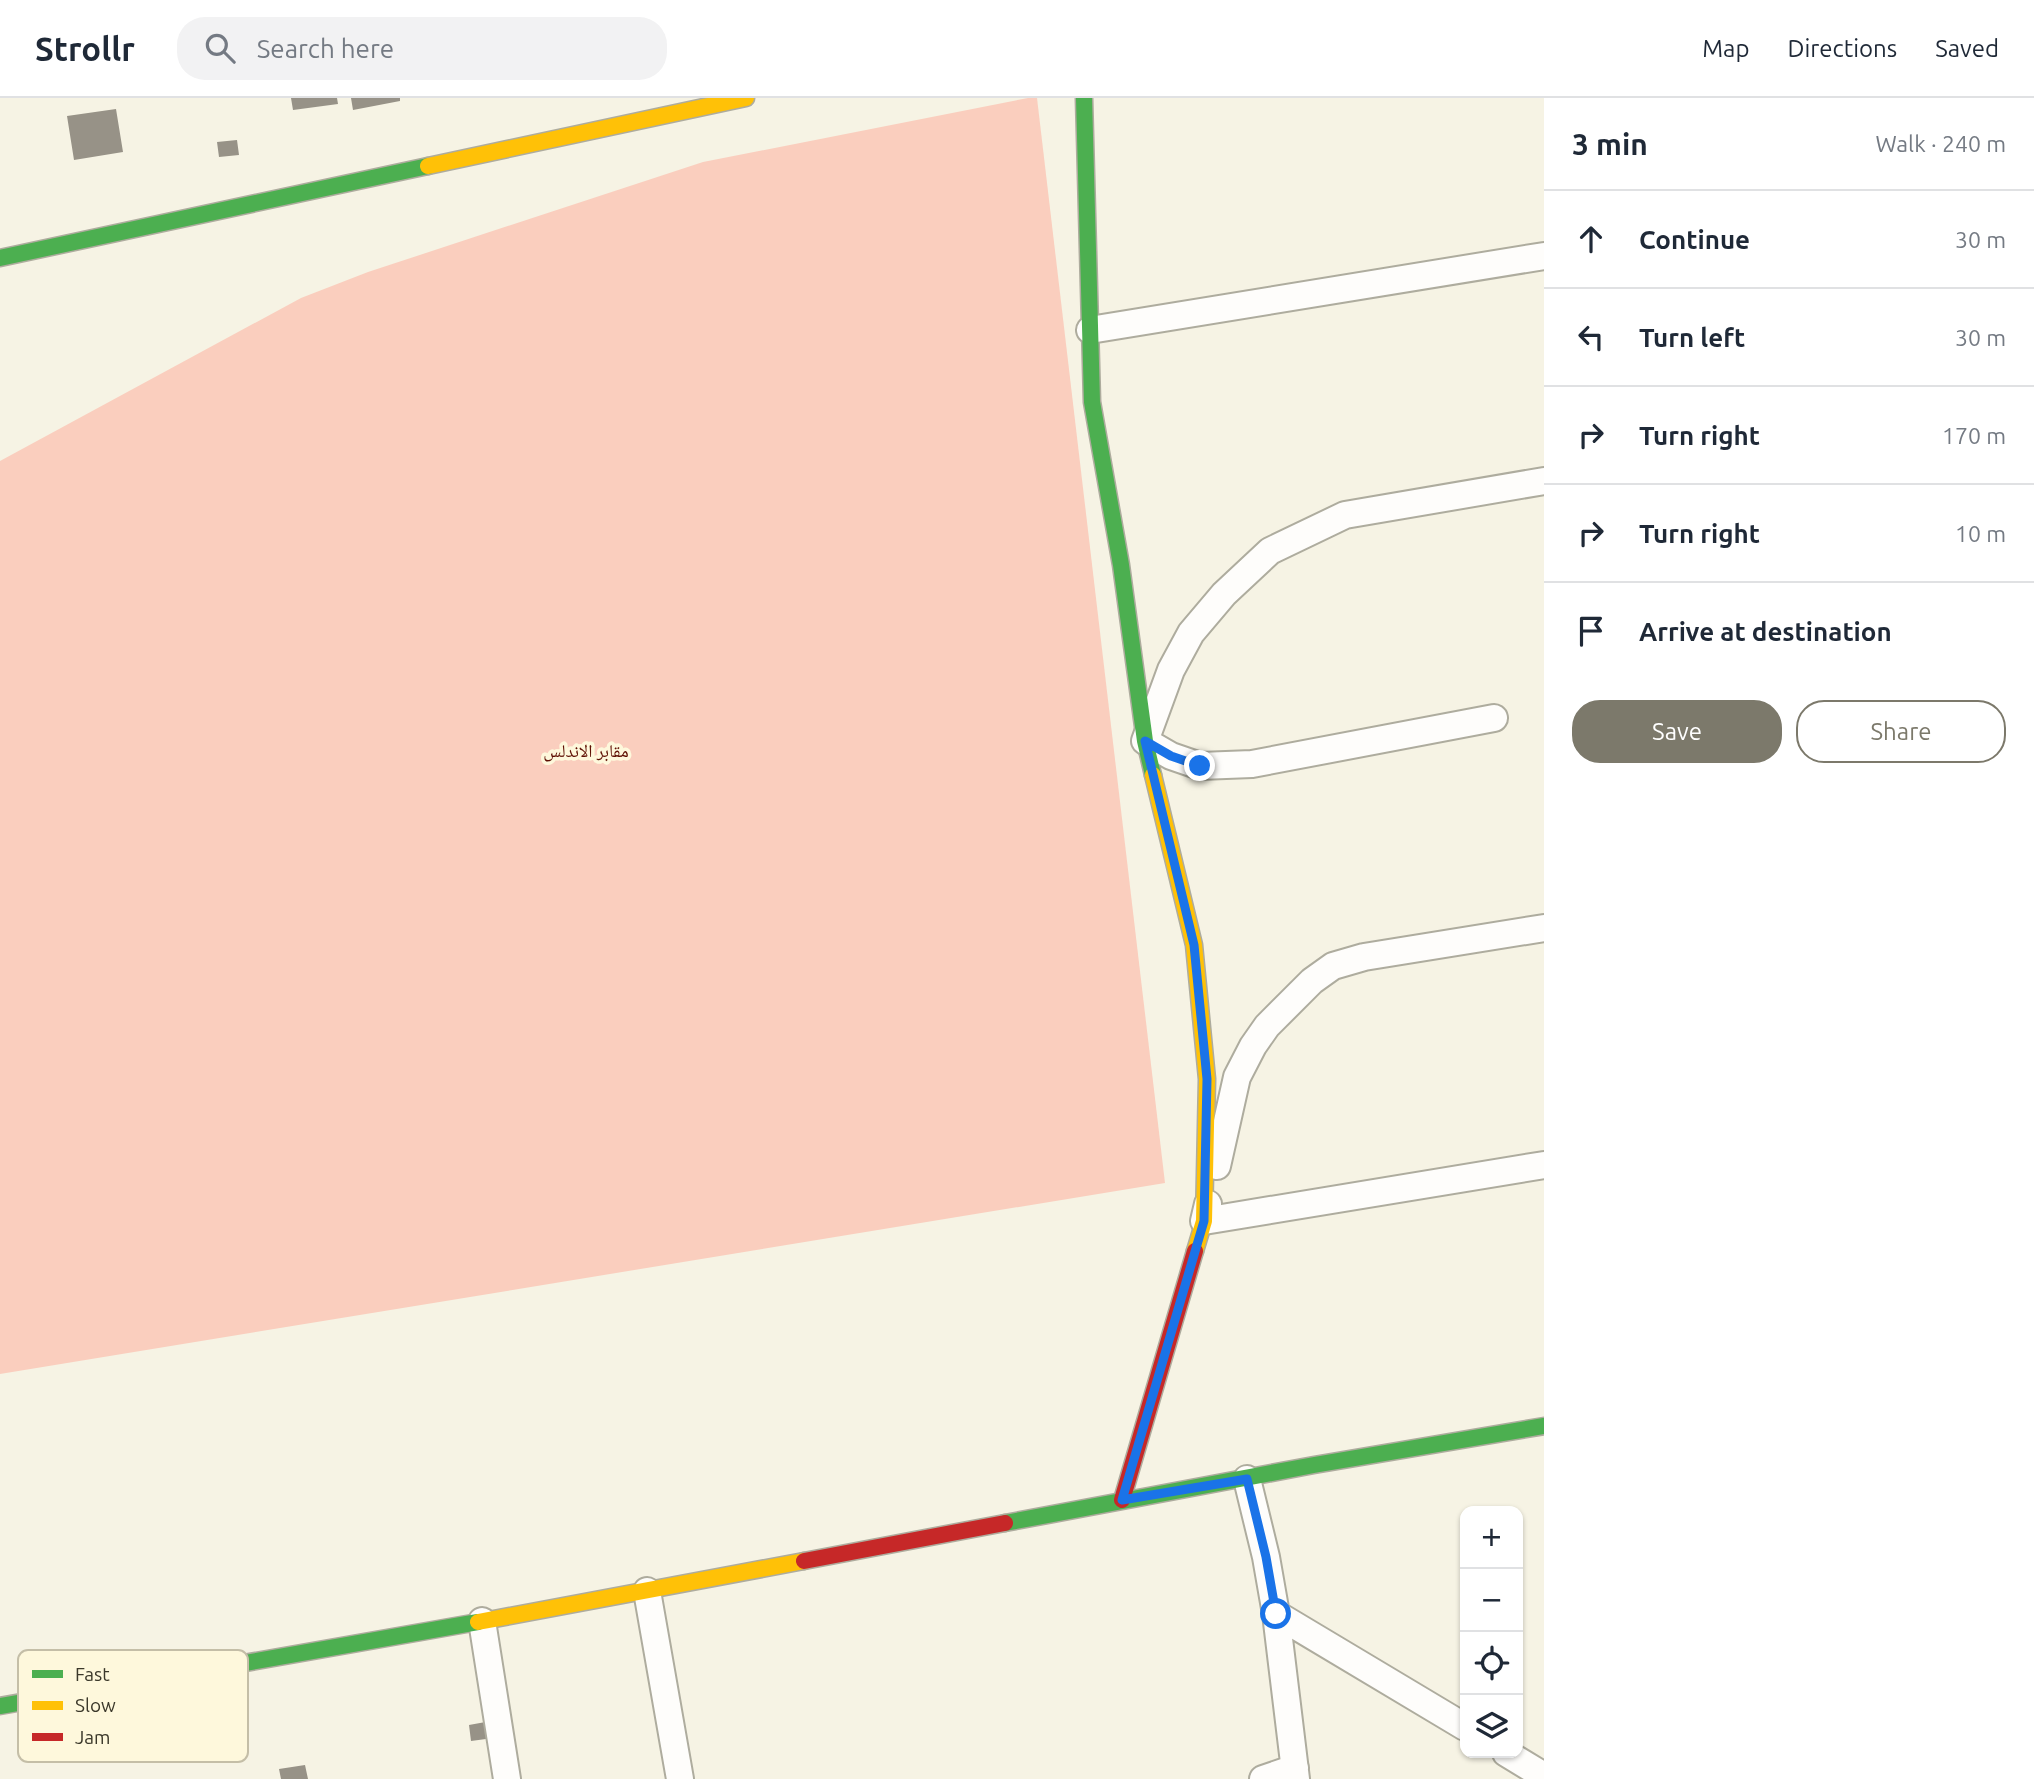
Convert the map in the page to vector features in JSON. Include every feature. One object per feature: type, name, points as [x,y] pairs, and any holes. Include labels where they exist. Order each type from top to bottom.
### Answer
[{"type":"street","points":[[0,258],[746,98]]},
{"type":"street","points":[[1084,98],[1092,402],[1121,565],[1145,741],[1194,945],[1207,1079],[1204,1221]]},
{"type":"street","points":[[1090,330],[1544,256]]},
{"type":"street","points":[[1145,741],[1171,670],[1191,633],[1224,594],[1270,551],[1345,515],[1544,481]]},
{"type":"street","points":[[1145,741],[1171,756],[1200,766],[1252,764],[1494,718]]},
{"type":"street","points":[[1122,1500],[1204,1221],[1237,1077],[1267,1026],[1312,981],[1333,966],[1364,957],[1544,928]]},
{"type":"street","points":[[1204,1221],[1544,1165]]},
{"type":"street","points":[[248,1662],[647,1591],[1122,1500],[1544,1426]]},
{"type":"street","points":[[1247,1479],[1266,1557],[1276,1614],[1295,1773],[1263,1779]]},
{"type":"street","points":[[647,1591],[680,1779]]},
{"type":"street","points":[[1276,1614],[1460,1724]]},
{"type":"street","points":[[482,1621],[507,1779]]},
{"type":"street","points":[[0,1706],[18,1703]]},
{"type":"street","points":[[1514,1758],[1544,1776]]},
{"type":"green space","name":"مقابر الاندلس","points":[[1037,98],[1165,1183],[0,1374],[0,461],[301,298],[368,272],[703,162]]},
{"type":"building","points":[[291,98],[337,98],[338,104],[293,110]]},
{"type":"building","points":[[351,98],[400,98],[400,101],[353,110]]},
{"type":"building","points":[[116,109],[123,152],[74,160],[67,116]]},
{"type":"building","points":[[237,140],[239,155],[219,157],[217,142]]},
{"type":"building","points":[[491,1721],[494,1742],[486,1743],[486,1739],[471,1741],[469,1725]]},
{"type":"building","points":[[305,1765],[308,1779],[281,1779],[279,1769]]},
{"type":"traffic: fast","points":[[1084,98],[1092,402],[1121,565],[1145,741],[1153,775]]},
{"type":"traffic: fast","points":[[0,258],[428,166]]},
{"type":"traffic: fast","points":[[1005,1523],[1314,1465],[1544,1426]]},
{"type":"traffic: fast","points":[[248,1662],[478,1622]]},
{"type":"traffic: fast","points":[[0,1706],[18,1703]]},
{"type":"traffic: slow","points":[[428,166],[746,98]]},
{"type":"traffic: slow","points":[[1153,775],[1194,945],[1207,1079],[1204,1221],[1195,1251]]},
{"type":"traffic: slow","points":[[478,1622],[804,1561]]},
{"type":"traffic: jam","points":[[1122,1500],[1195,1251]]},
{"type":"traffic: jam","points":[[804,1561],[1005,1523]]},
{"type":"route","points":[[1200,766],[1171,756],[1145,741],[1194,945],[1207,1079],[1204,1221],[1122,1500],[1247,1479],[1266,1557],[1276,1614]]}]
